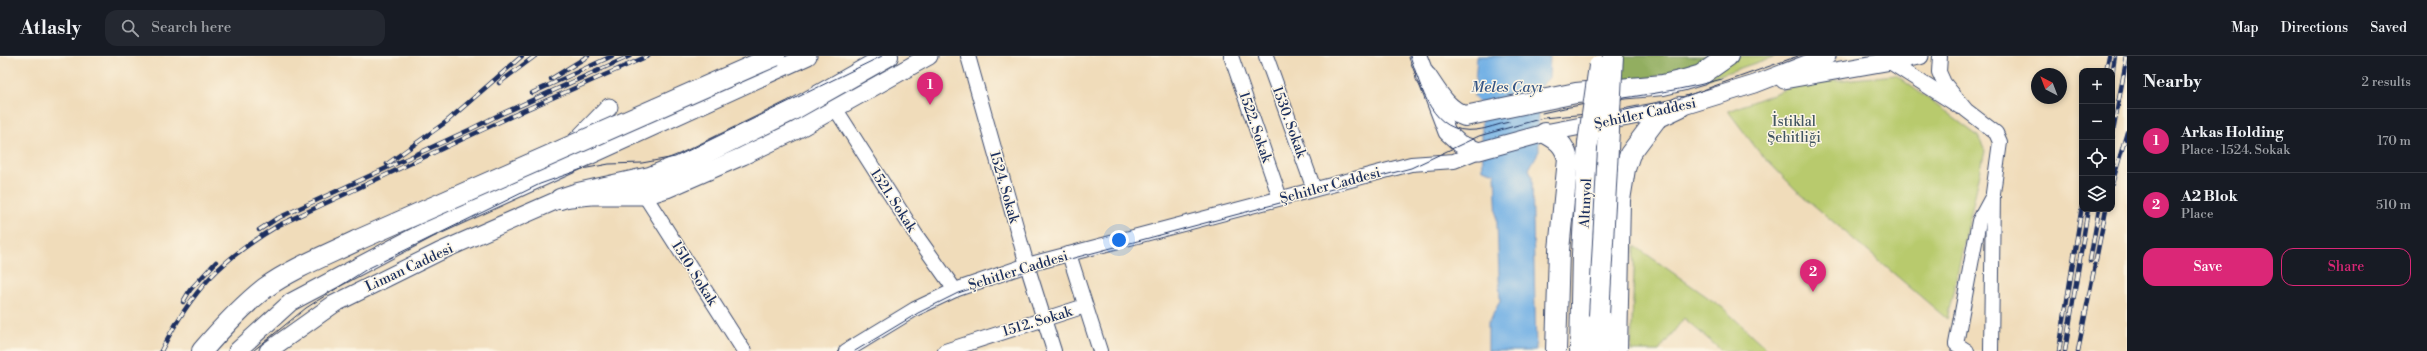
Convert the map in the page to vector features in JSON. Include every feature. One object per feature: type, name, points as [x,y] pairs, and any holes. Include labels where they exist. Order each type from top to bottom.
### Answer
[{"type":"highway","points":[[202,351],[229,321],[265,288],[299,268],[358,240],[775,56]]},
{"type":"highway","points":[[560,199],[664,172],[761,127],[888,56]]},
{"type":"highway","points":[[1587,56],[1588,143]]},
{"type":"highway","name":"Altınyol","points":[[1580,351],[1580,306],[1588,143],[1600,56]]},
{"type":"highway","name":"Altınyol","points":[[1598,351],[1613,56]]},
{"type":"highway","points":[[1426,76],[1452,109],[1466,116],[1478,115],[1538,100],[1684,80],[1701,75],[1728,56]]},
{"type":"highway","points":[[1617,351],[1620,200],[1625,169],[1630,154],[1657,118],[1680,107]]},
{"type":"highway","points":[[1545,133],[1560,141],[1565,148],[1568,159],[1559,250],[1556,351]]},
{"type":"main road","points":[[238,351],[291,302],[435,226],[808,56]]},
{"type":"main road","name":"Liman Caddesi","points":[[268,351],[311,318],[363,288],[440,252],[560,199],[592,196],[645,196],[667,189],[743,156],[835,108],[929,56]]},
{"type":"main road","points":[[1418,56],[1447,132],[1460,144],[1479,151]]},
{"type":"main road","name":"Şehitler Caddesi","points":[[1479,151],[1545,133],[1680,107],[1755,84],[1827,56]]},
{"type":"main road","points":[[1755,84],[1920,56]]},
{"type":"main road","points":[[542,176],[609,107]]},
{"type":"street","name":"1524. Sokak","points":[[968,56],[1027,265],[1054,351]]},
{"type":"street","name":"1522. Sokak","points":[[1231,56],[1280,198]]},
{"type":"street","name":"1530. Sokak","points":[[1266,56],[1314,189]]},
{"type":"street","points":[[1940,56],[1939,72],[1944,83],[1966,110]]},
{"type":"street","points":[[1890,62],[1949,102],[1966,110],[1986,124],[1996,133],[2000,142],[1994,193],[1991,351]]},
{"type":"street","name":"1521. Sokak","points":[[835,108],[916,235],[955,290]]},
{"type":"street","name":"Şehitler Caddesi","points":[[846,351],[861,347],[915,309],[955,290],[1027,265],[1415,162],[1454,161],[1479,151]]},
{"type":"street","points":[[1962,347],[1979,221],[1994,193]]},
{"type":"street","name":"1510. Sokak","points":[[645,196],[744,351]]},
{"type":"street","points":[[1069,254],[1084,306],[1100,351]]},
{"type":"street","name":"1512. Sokak","points":[[944,351],[1084,306]]},
{"type":"green space","points":[[1622,56],[1714,56],[1691,71],[1619,82]]},
{"type":"green space","points":[[1735,56],[1776,56],[1705,80]]},
{"type":"green space","name":"İstiklal Şehitliği","points":[[1896,75],[1978,136],[1985,151],[1947,319],[1796,190],[1759,152],[1728,111],[1799,84]]},
{"type":"green space","points":[[1635,246],[1723,308],[1769,351],[1722,351],[1684,318],[1659,351],[1631,351]]},
{"type":"water","name":"Meles Çayı","points":[[1477,56],[1550,56],[1549,78],[1537,89],[1539,151],[1529,169],[1532,176],[1536,351],[1488,351],[1488,324],[1500,301],[1495,173],[1483,169],[1481,104],[1474,97]]},
{"type":"tram line","points":[[253,351],[306,308],[367,269],[540,184],[582,169],[609,164],[642,163],[675,157],[882,56]]},
{"type":"tram line","points":[[1410,56],[1424,95],[1431,107],[1448,125],[1461,130],[1476,130],[1509,122]]},
{"type":"tram line","points":[[855,351],[918,313],[958,293],[1029,270],[1411,168],[1479,136],[1543,118],[1621,111],[1678,99],[1798,56]]},
{"type":"tram line","points":[[1542,113],[1700,85],[1722,79]]},
{"type":"railway","points":[[387,164],[446,122],[522,56]]},
{"type":"railway","points":[[499,83],[535,56]]},
{"type":"railway","points":[[551,79],[588,56]]},
{"type":"railway","points":[[532,93],[612,56]]},
{"type":"railway","points":[[259,230],[276,219],[630,56]]},
{"type":"railway","points":[[161,351],[184,310],[210,278],[240,251],[279,225],[527,109],[648,56]]},
{"type":"railway","points":[[2107,68],[2109,56]]},
{"type":"railway","points":[[2113,68],[2115,56]]},
{"type":"railway","points":[[2115,121],[2127,56]]},
{"type":"railway","points":[[2114,176],[2127,132]]},
{"type":"railway","points":[[2059,351],[2081,212]]},
{"type":"railway","points":[[2065,351],[2088,212]]},
{"type":"railway","points":[[2090,261],[2098,212]]},
{"type":"railway","points":[[2078,351],[2105,212]]},
{"type":"railway","points":[[183,302],[190,290],[216,262]]},
{"type":"place","name":"Arkas Holding","points":[[930,105]]},
{"type":"place","name":"A2 Blok","points":[[1813,292]]}]
